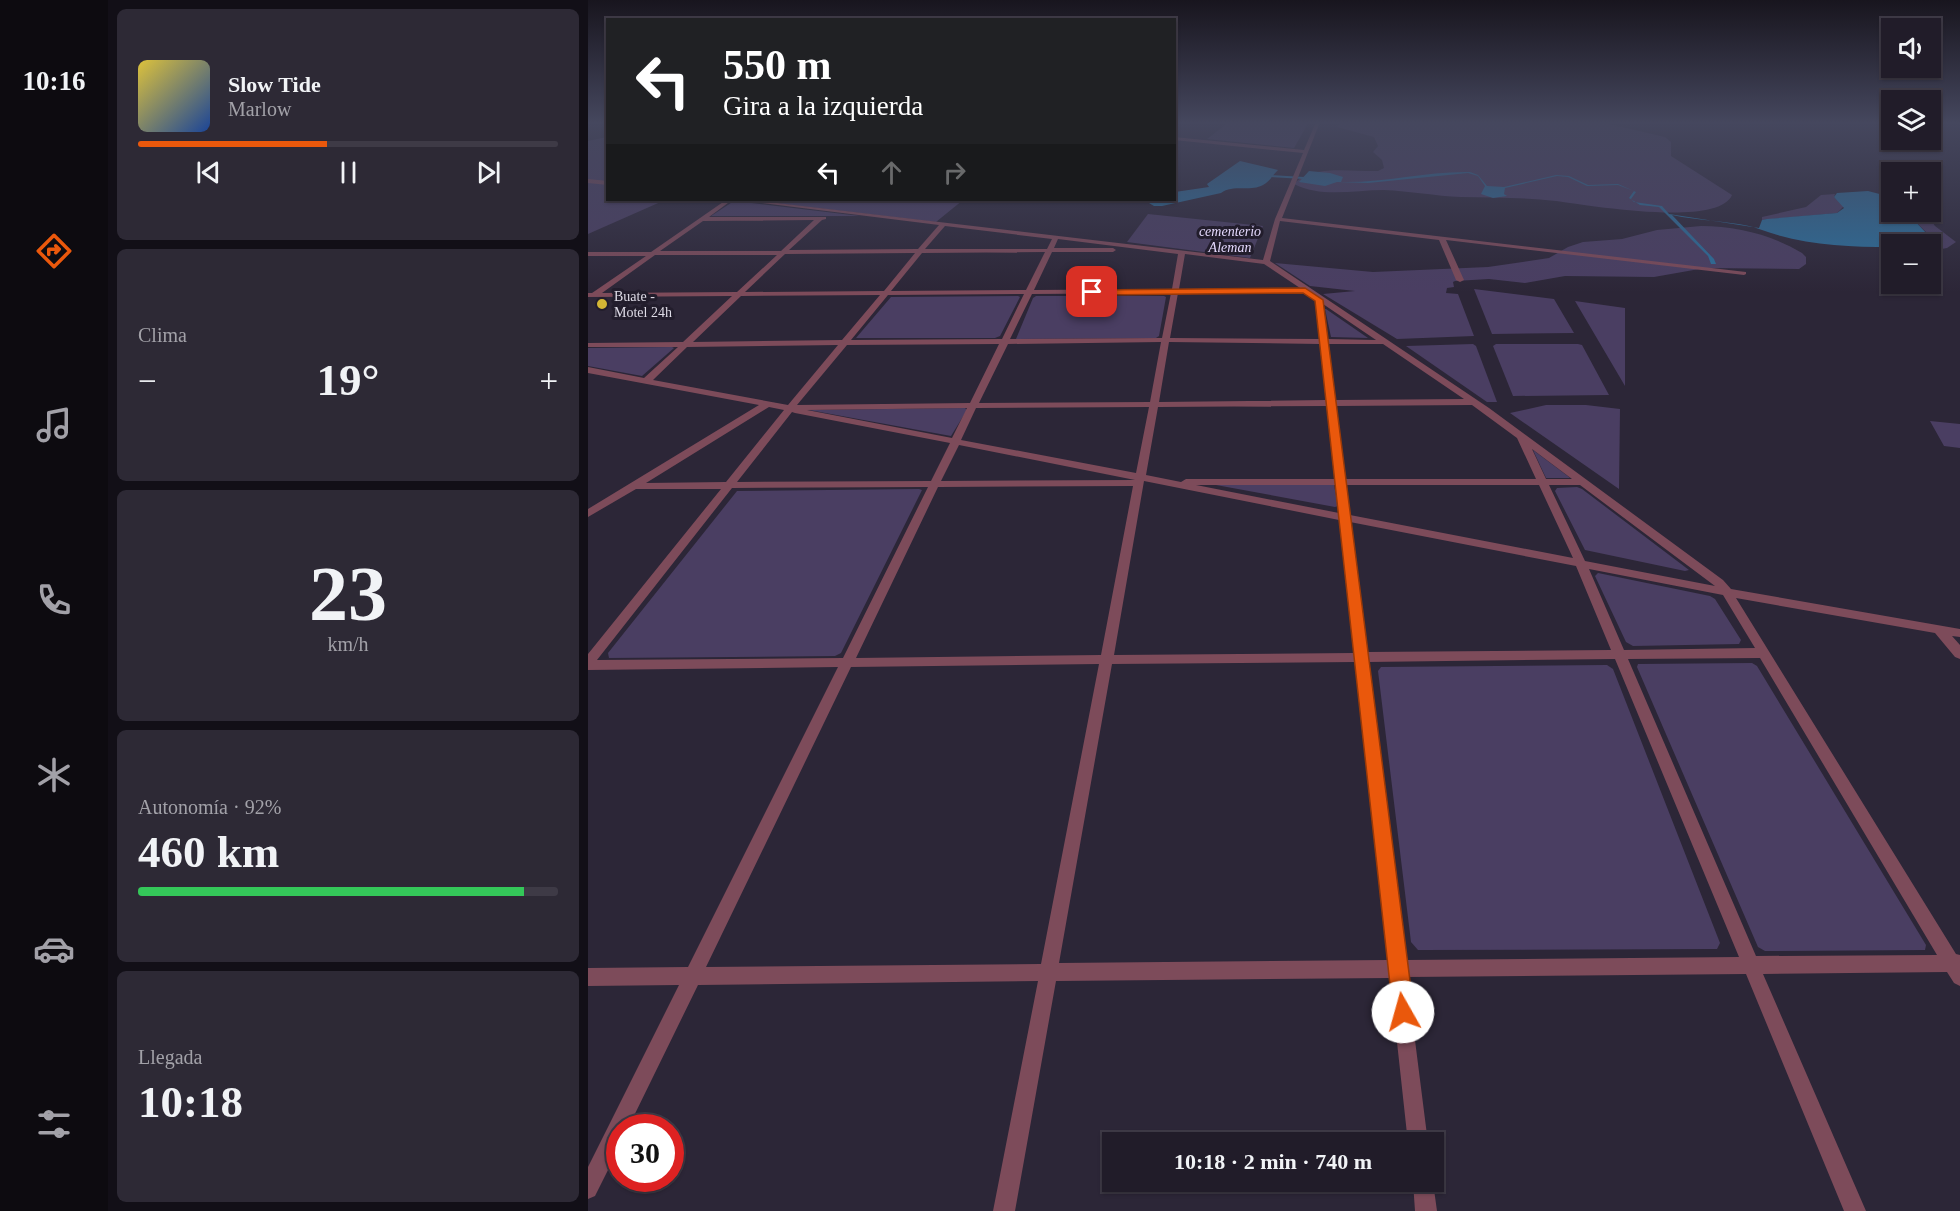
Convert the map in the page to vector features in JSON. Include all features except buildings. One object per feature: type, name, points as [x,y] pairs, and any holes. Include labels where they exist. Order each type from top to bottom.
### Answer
[{"type":"street","points":[[1266,262],[1278,219],[1295,179]]},
{"type":"street","points":[[588,181],[606,183]]},
{"type":"street","points":[[590,296],[728,201]]},
{"type":"street","points":[[748,201],[1266,262],[1319,300],[1474,402],[1723,588],[1957,968]]},
{"type":"street","points":[[646,381],[820,218]]},
{"type":"street","points":[[702,219],[893,218]]},
{"type":"street","points":[[1278,219],[1744,273]]},
{"type":"street","points":[[588,664],[844,343],[943,224]]},
{"type":"street","points":[[588,1189],[1056,237]]},
{"type":"street","points":[[1442,238],[1460,280]]},
{"type":"street","points":[[588,254],[1162,250]]},
{"type":"street","points":[[1004,1211],[1142,479],[1182,252]]},
{"type":"street","points":[[590,296],[1305,290]]},
{"type":"street","points":[[1319,300],[1417,1132]]},
{"type":"street","points":[[588,345],[1167,340],[1384,342]]},
{"type":"street","points":[[588,370],[792,408],[1142,479],[1346,515]]},
{"type":"street","points":[[792,408],[1474,402]]},
{"type":"street","points":[[588,514],[767,404]]},
{"type":"street","points":[[1520,435],[1579,560],[1855,1211]]},
{"type":"street","points":[[633,486],[935,484],[1142,479],[1181,482],[1584,482]]},
{"type":"street","points":[[1181,482],[1960,633]]},
{"type":"street","points":[[1940,629],[1960,654]]},
{"type":"street","points":[[588,664],[1764,653]]},
{"type":"street","points":[[588,977],[1751,965],[1957,968]]},
{"type":"street","points":[[1424,1192],[1426,1211]]},
{"type":"green space","points":[[588,179],[606,179],[606,201],[663,201],[588,234]]},
{"type":"green space","points":[[1301,179],[1706,179],[1732,195],[1722,205],[1703,210],[1650,212],[1556,201],[1451,196],[1403,191],[1326,192],[1294,184]]},
{"type":"green space","points":[[1835,194],[1834,197],[1844,206],[1837,213],[1762,220],[1762,217],[1806,207],[1821,195]]},
{"type":"green space","points":[[734,201],[860,216],[711,216]]},
{"type":"green space","points":[[758,201],[962,201],[936,222]]},
{"type":"green space","name":"cementerio Aleman","points":[[1148,214],[1263,226],[1250,258],[1127,242]]},
{"type":"green space","points":[[1916,222],[1932,222],[1956,242],[1941,249],[1941,234],[1927,233]]},
{"type":"green space","points":[[1701,226],[1741,230],[1779,241],[1802,253],[1806,257],[1806,264],[1799,269],[1705,268],[1654,277],[1565,276],[1525,283],[1489,279],[1455,281],[1453,282],[1454,287],[1447,288],[1446,293],[1458,294],[1474,336],[1397,339],[1323,294],[1355,291],[1310,286],[1275,263],[1373,272],[1488,267],[1549,258],[1568,247],[1583,242],[1622,239],[1657,230]]},
{"type":"green space","points":[[1474,289],[1554,299],[1574,333],[1492,334]]},
{"type":"green space","points":[[1036,296],[1166,297],[1159,336],[1156,338],[1016,339],[1033,298]]},
{"type":"green space","points":[[891,297],[1020,297],[1000,336],[995,338],[856,338]]},
{"type":"green space","points":[[1575,301],[1625,308],[1625,386]]},
{"type":"green space","points":[[1326,309],[1368,338],[1331,337]]},
{"type":"green space","points":[[1473,344],[1476,346],[1497,402],[1487,402],[1406,346]]},
{"type":"green space","points":[[1496,344],[1582,345],[1609,395],[1513,396],[1493,346]]},
{"type":"green space","points":[[588,348],[674,348],[642,376],[588,366]]},
{"type":"green space","points":[[1546,405],[1586,405],[1620,409],[1619,489],[1510,413]]},
{"type":"green space","points":[[965,408],[967,410],[951,436],[809,410]]},
{"type":"green space","points":[[1930,421],[1960,424],[1960,448],[1944,446]]},
{"type":"green space","points":[[1533,450],[1569,477],[1570,478],[1546,478]]},
{"type":"green space","points":[[1216,485],[1334,485],[1338,506],[1335,507]]},
{"type":"green space","points":[[1577,487],[1689,570],[1585,550],[1555,491],[1557,488]]},
{"type":"green space","points":[[922,490],[841,653],[835,656],[609,658],[608,653],[737,491]]},
{"type":"green space","points":[[1598,573],[1710,596],[1715,599],[1741,640],[1739,644],[1633,646],[1626,642],[1595,576]]},
{"type":"green space","points":[[1752,663],[1757,666],[1926,945],[1925,950],[1765,951],[1758,947],[1637,667],[1638,664]]},
{"type":"green space","points":[[1607,665],[1613,669],[1720,943],[1717,949],[1418,950],[1411,942],[1378,671],[1381,667]]},
{"type":"water","points":[[1215,179],[1270,179],[1258,187],[1231,189],[1162,206],[1154,206],[1146,201],[1176,201],[1176,192],[1209,187],[1207,184]]},
{"type":"water","points":[[1302,179],[1342,179],[1341,182],[1357,182],[1413,179],[1368,183],[1337,182],[1325,186],[1299,182]]},
{"type":"water","points":[[1480,179],[1487,186],[1504,187],[1546,179],[1505,188],[1504,194],[1507,196],[1493,198],[1481,194],[1485,186]]},
{"type":"water","points":[[1571,179],[1588,185],[1618,184],[1632,190],[1618,185],[1587,186]]},
{"type":"water","points":[[1868,191],[1881,194],[1881,222],[1916,222],[1927,234],[1881,234],[1881,247],[1824,244],[1752,227],[1759,228],[1762,220],[1767,219],[1837,213],[1844,208],[1834,197],[1837,193]]},
{"type":"water","points":[[1636,202],[1662,206],[1669,214],[1712,221],[1672,215],[1714,259],[1716,264],[1711,264],[1708,256],[1659,207],[1640,205]]},
{"type":"water","points":[[1712,221],[1740,224],[1752,227]]},
{"type":"place","name":"Buate - Motel 24h","points":[[602,304]]},
{"type":"route","points":[[1092,292],[1305,290],[1319,300],[1346,513],[1403,1012]]}]
